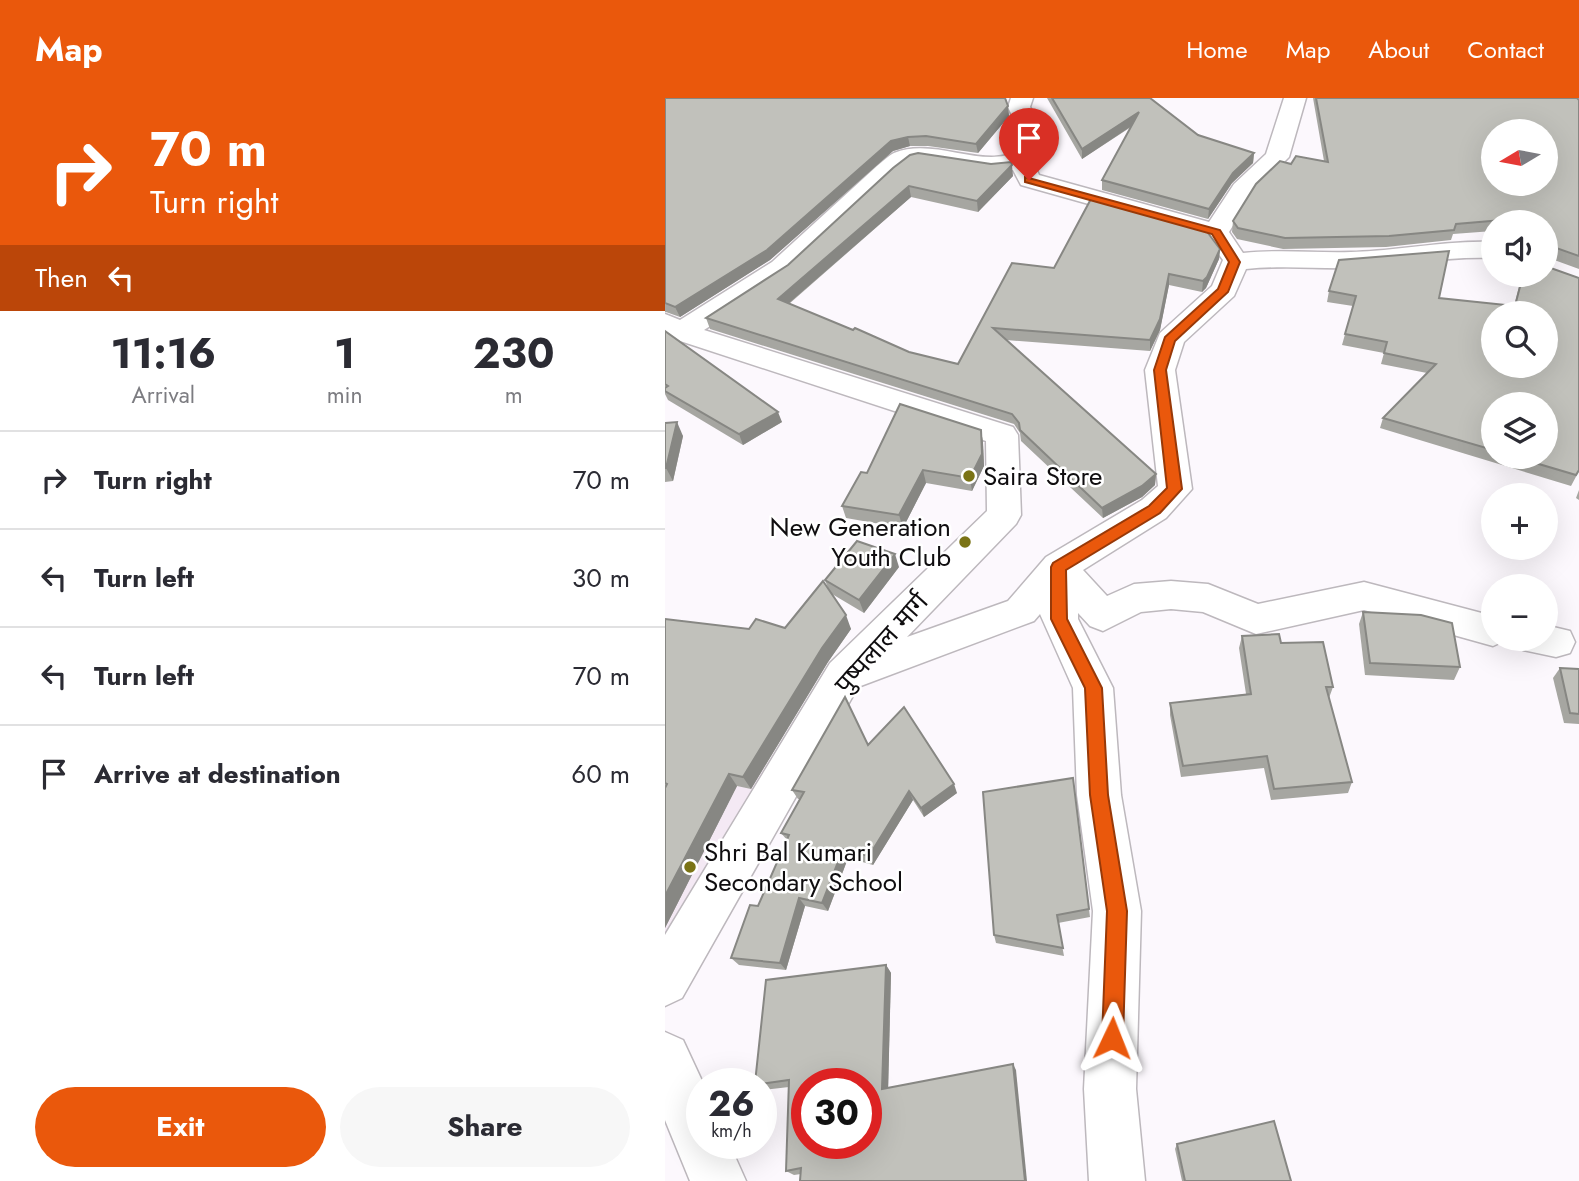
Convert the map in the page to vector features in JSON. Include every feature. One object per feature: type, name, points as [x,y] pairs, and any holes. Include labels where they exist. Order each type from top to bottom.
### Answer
[{"type":"street","points":[[673,327],[781,268],[885,171],[902,159],[924,155],[1000,166],[1022,163],[1038,147],[1037,139],[1019,107],[1022,98]]},
{"type":"street","points":[[1216,232],[1243,189],[1277,157],[1295,98]]},
{"type":"street","points":[[1022,163],[1029,180],[1216,232],[1235,262]]},
{"type":"street","points":[[1235,262],[1281,257],[1352,260],[1481,249]]},
{"type":"street","points":[[844,675],[1021,611],[1059,567],[1154,509],[1175,489],[1160,370],[1170,340],[1224,290],[1235,262]]},
{"type":"street","name":"पुष्पलाल मार्ग","points":[[665,981],[844,675],[1004,515],[1002,435],[673,327]]},
{"type":"street","points":[[1059,567],[1103,616],[1134,598],[1171,595],[1208,598],[1256,620],[1364,596],[1481,628]]},
{"type":"street","points":[[1059,567],[1059,619],[1093,688],[1099,795],[1117,911],[1110,1089],[1117,1181]]},
{"type":"street","points":[[665,1058],[717,1181]]},
{"type":"shaded area","name":"Shri Bal Kumari Secondary School","points":[[704,748],[768,761],[690,917],[665,944],[665,817]]},
{"type":"building","points":[[665,98],[1005,98],[1008,106],[976,144],[926,136],[891,141],[767,250],[675,307],[665,303]]},
{"type":"building","points":[[1052,98],[1150,98],[1198,135],[1254,153],[1233,173],[1209,209],[1102,180],[1139,112],[1082,149]]},
{"type":"building","points":[[1316,98],[1577,98],[1579,256],[1558,249],[1558,210],[1481,210],[1481,222],[1456,224],[1454,230],[1389,236],[1285,238],[1238,228],[1233,221],[1256,184],[1280,161],[1291,164],[1296,156],[1328,162]]},
{"type":"building","points":[[918,153],[991,164],[1011,162],[1012,165],[977,201],[909,186],[778,299],[909,352],[958,364],[1012,263],[1054,268],[1092,197],[1205,229],[1220,249],[1207,277],[1203,281],[1169,274],[1160,319],[1150,340],[993,328],[1156,474],[1142,486],[1102,508],[1020,430],[1019,423],[1012,414],[706,318],[788,265],[893,168],[910,155]]},
{"type":"building","points":[[1449,251],[1439,298],[1481,302],[1481,378],[1558,378],[1558,301],[1516,301],[1520,287],[1558,287],[1558,271],[1579,278],[1579,470],[1576,475],[1556,469],[1558,469],[1558,392],[1481,392],[1481,447],[1383,418],[1436,364],[1384,353],[1387,342],[1345,334],[1356,296],[1329,291],[1339,260]]},
{"type":"building","points":[[665,331],[778,412],[739,434],[665,391],[668,386],[665,384]]},
{"type":"building","points":[[900,404],[981,430],[982,454],[970,478],[923,470],[899,515],[842,506],[861,472],[867,473]]},
{"type":"building","points":[[677,422],[666,468],[665,468],[665,423]]},
{"type":"building","points":[[857,541],[895,554],[859,600],[825,580]]},
{"type":"building","points":[[823,581],[846,615],[822,648],[743,777],[729,774],[665,896],[665,619],[749,629],[756,619],[785,628]]},
{"type":"building","points":[[1363,612],[1421,615],[1452,623],[1460,667],[1370,663]]},
{"type":"building","points":[[1279,634],[1281,643],[1323,642],[1333,687],[1326,687],[1352,782],[1274,789],[1267,756],[1183,766],[1170,703],[1251,694],[1242,636]]},
{"type":"building","points":[[1560,668],[1579,669],[1579,714],[1570,713]]},
{"type":"building","points":[[845,697],[868,745],[904,707],[954,784],[921,808],[909,791],[869,856],[843,849],[822,903],[799,898],[780,963],[731,958],[750,905],[758,906],[789,835],[781,833],[804,792],[792,790]]},
{"type":"building","points":[[1073,778],[1089,909],[1057,915],[1063,948],[994,935],[983,792]]},
{"type":"building","points":[[886,965],[882,1089],[1013,1064],[1025,1181],[800,1181],[801,1168],[786,1171],[789,1080],[777,1082],[777,1068],[757,1068],[766,980]]},
{"type":"building","points":[[1274,1121],[1291,1181],[1185,1181],[1177,1144]]},
{"type":"place","name":"Saira Store","points":[[969,476]]},
{"type":"place","name":"New Generation Youth Club","points":[[965,542]]},
{"type":"place","name":"Shri Bal Kumari Secondary School","points":[[690,867]]},
{"type":"route","points":[[1029,180],[1216,232],[1235,262],[1224,290],[1170,340],[1160,370],[1175,489],[1154,509],[1059,567],[1059,619],[1093,688],[1099,795],[1117,911],[1112,1038]]}]
